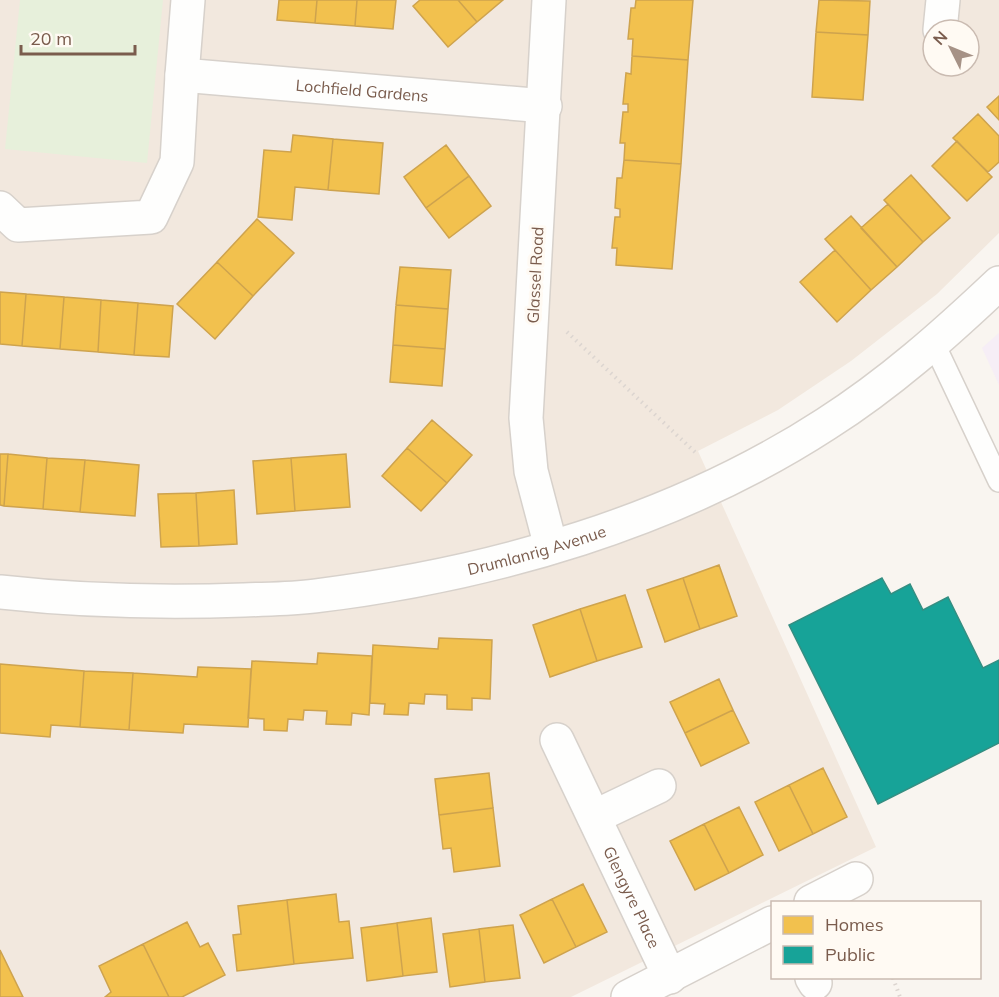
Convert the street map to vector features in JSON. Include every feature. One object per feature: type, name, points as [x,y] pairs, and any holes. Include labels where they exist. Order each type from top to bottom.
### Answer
[{"type":"street","points":[[0,208],[18,225],[151,217],[177,162],[188,0]]},
{"type":"street","name":"Glassel Road","points":[[549,0],[526,418],[531,471],[550,547]]},
{"type":"street","points":[[941,18],[943,0]]},
{"type":"street","name":"Lochfield Gardens","points":[[182,75],[544,106]]},
{"type":"street","name":"Drumlanrig Avenue","points":[[0,592],[63,599],[187,602],[313,597],[439,576],[550,547],[644,517],[726,481],[827,424],[934,344],[999,283]]},
{"type":"street","name":"Glengyre Place","points":[[557,740],[670,977]]},
{"type":"street","points":[[594,817],[659,786]]},
{"type":"street","points":[[815,901],[856,879]]},
{"type":"street","points":[[627,997],[771,924]]},
{"type":"lane","points":[[934,344],[999,480]]},
{"type":"path","points":[[533,301],[726,481]]},
{"type":"path","points":[[893,979],[900,997]]},
{"type":"shaded area","points":[[0,0],[999,0],[999,233],[937,294],[851,361],[778,410],[698,451],[876,847],[571,997],[0,997]]},
{"type":"shaded area","points":[[999,333],[999,385],[982,348]]},
{"type":"green space","points":[[20,0],[163,0],[147,163],[5,149]]},
{"type":"building: Homes","points":[[279,0],[317,0],[315,23],[277,20]]},
{"type":"building: Homes","points":[[317,0],[357,0],[355,26],[315,23]]},
{"type":"building: Homes","points":[[357,0],[396,0],[393,29],[355,26]]},
{"type":"building: Homes","points":[[420,0],[458,0],[477,22],[448,47],[413,6]]},
{"type":"building: Homes","points":[[458,0],[503,0],[477,22]]},
{"type":"building: Homes","points":[[636,0],[693,0],[688,60],[632,56],[633,39],[628,39],[631,8],[635,8]]},
{"type":"building: Homes","points":[[819,0],[870,1],[868,35],[816,32]]},
{"type":"building: Homes","points":[[816,32],[868,35],[863,100],[812,97]]},
{"type":"building: Homes","points":[[632,56],[688,60],[681,164],[624,160],[625,143],[620,143],[623,112],[628,112],[628,104],[623,104],[626,73],[631,74]]},
{"type":"building: Homes","points":[[999,96],[999,120],[987,107]]},
{"type":"building: Homes","points":[[978,114],[999,136],[999,162],[988,172],[953,138]]},
{"type":"building: Homes","points":[[293,135],[333,139],[328,190],[295,187],[292,220],[258,217],[264,150],[291,152]]},
{"type":"building: Homes","points":[[333,139],[383,143],[379,194],[328,190]]},
{"type":"building: Homes","points":[[957,141],[992,177],[967,201],[932,166]]},
{"type":"building: Homes","points":[[446,145],[469,176],[426,208],[404,177]]},
{"type":"building: Homes","points":[[624,160],[681,164],[672,269],[616,265],[617,248],[612,248],[615,217],[620,217],[620,209],[615,208],[617,178],[622,178]]},
{"type":"building: Homes","points":[[911,175],[950,218],[923,242],[884,200]]},
{"type":"building: Homes","points":[[469,176],[491,206],[449,238],[426,208]]},
{"type":"building: Homes","points":[[888,204],[923,242],[897,267],[861,228]]},
{"type":"building: Homes","points":[[851,216],[897,267],[871,290],[825,239]]},
{"type":"building: Homes","points":[[257,219],[294,253],[253,296],[217,262]]},
{"type":"building: Homes","points":[[835,250],[871,290],[837,322],[800,282]]},
{"type":"building: Homes","points":[[217,262],[253,296],[215,339],[177,304]]},
{"type":"building: Homes","points":[[400,267],[451,270],[448,309],[396,305]]},
{"type":"building: Homes","points":[[0,292],[26,294],[22,346],[0,344]]},
{"type":"building: Homes","points":[[26,294],[64,297],[60,349],[22,346]]},
{"type":"building: Homes","points":[[64,297],[101,300],[98,352],[60,349]]},
{"type":"building: Homes","points":[[101,300],[138,303],[134,355],[98,352]]},
{"type":"building: Homes","points":[[138,303],[173,306],[169,357],[134,355]]},
{"type":"building: Homes","points":[[396,305],[448,309],[445,349],[393,345]]},
{"type":"building: Homes","points":[[393,345],[445,349],[442,386],[390,382]]},
{"type":"building: Homes","points":[[432,420],[472,455],[447,483],[407,448]]},
{"type":"building: Homes","points":[[407,448],[447,483],[421,511],[382,476]]},
{"type":"building: Homes","points":[[0,454],[8,454],[4,506],[0,505]]},
{"type":"building: Homes","points":[[8,454],[47,458],[43,509],[4,506]]},
{"type":"building: Homes","points":[[346,454],[350,507],[295,511],[291,458]]},
{"type":"building: Homes","points":[[47,458],[85,460],[80,512],[43,509]]},
{"type":"building: Homes","points":[[291,458],[295,511],[257,514],[253,461]]},
{"type":"building: Homes","points":[[85,460],[139,465],[135,516],[80,512]]},
{"type":"building: Homes","points":[[234,490],[237,544],[199,546],[196,493]]},
{"type":"building: Homes","points":[[196,493],[199,546],[161,547],[158,494]]},
{"type":"building: Homes","points":[[719,565],[737,616],[700,629],[683,578]]},
{"type":"building: Homes","points":[[683,578],[700,629],[665,642],[647,590]]},
{"type":"building: Homes","points":[[625,595],[642,647],[597,661],[580,609]]},
{"type":"building: Homes","points":[[580,609],[597,661],[550,677],[533,625]]},
{"type":"building: Homes","points":[[439,638],[492,640],[490,699],[472,698],[472,710],[447,709],[447,695],[425,694],[424,704],[409,703],[408,715],[384,714],[385,704],[370,703],[373,645],[438,649]]},
{"type":"building: Homes","points":[[318,653],[372,656],[369,715],[352,713],[351,725],[326,724],[327,711],[304,710],[303,720],[288,719],[287,731],[264,730],[264,719],[248,718],[252,661],[317,664]]},
{"type":"building: Homes","points":[[0,664],[84,671],[80,727],[51,725],[50,737],[0,733]]},
{"type":"building: Homes","points":[[198,667],[251,669],[248,727],[184,724],[183,733],[129,730],[133,673],[197,677]]},
{"type":"building: Homes","points":[[84,671],[133,673],[129,730],[80,727]]},
{"type":"building: Homes","points":[[719,679],[733,710],[685,733],[670,702]]},
{"type":"building: Homes","points":[[733,710],[749,743],[701,766],[685,733]]},
{"type":"building: Homes","points":[[823,768],[847,817],[813,834],[789,785]]},
{"type":"building: Homes","points":[[489,773],[493,808],[439,815],[435,779]]},
{"type":"building: Homes","points":[[789,785],[813,834],[779,851],[755,802]]},
{"type":"building: Homes","points":[[739,807],[763,855],[729,873],[704,824]]},
{"type":"building: Homes","points":[[493,808],[500,866],[454,872],[451,848],[443,849],[439,815]]},
{"type":"building: Homes","points":[[704,824],[729,873],[695,890],[670,841]]},
{"type":"building: Homes","points":[[583,884],[607,932],[576,947],[552,899]]},
{"type":"building: Homes","points":[[336,894],[339,922],[349,921],[353,958],[294,964],[287,900]]},
{"type":"building: Homes","points":[[552,899],[576,947],[544,963],[520,915]]},
{"type":"building: Homes","points":[[287,900],[294,964],[237,971],[233,935],[241,934],[238,906]]},
{"type":"building: Homes","points":[[431,918],[437,972],[403,976],[397,923]]},
{"type":"building: Homes","points":[[187,922],[200,947],[208,943],[225,975],[182,997],[169,997],[143,944]]},
{"type":"building: Homes","points":[[397,923],[403,976],[367,981],[361,928]]},
{"type":"building: Homes","points":[[513,925],[520,978],[485,982],[479,929]]},
{"type":"building: Homes","points":[[479,929],[485,982],[450,987],[443,934]]},
{"type":"building: Homes","points":[[143,944],[169,997],[105,997],[111,992],[99,966]]},
{"type":"building: Homes","points":[[0,950],[23,997],[0,997]]},
{"type":"building: Public","points":[[882,578],[891,594],[910,584],[923,610],[948,597],[983,668],[999,660],[999,743],[878,804],[789,625]]}]
